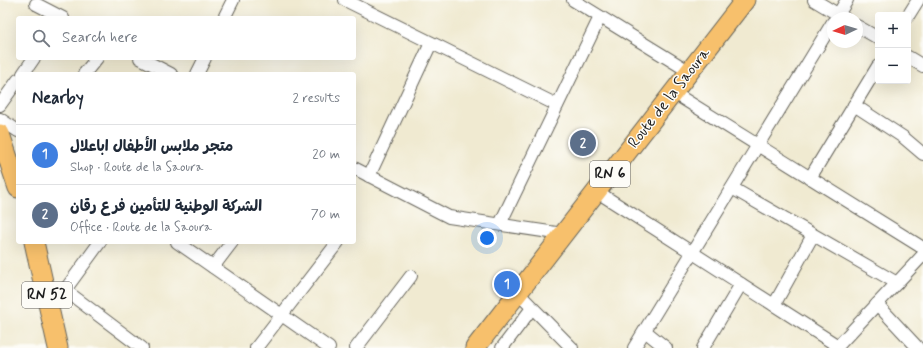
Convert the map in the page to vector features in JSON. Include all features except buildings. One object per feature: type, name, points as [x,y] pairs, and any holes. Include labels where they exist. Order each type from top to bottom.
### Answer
[{"type":"main road","name":"Route de la Saoura","points":[[475,348],[745,0]]},
{"type":"main road","points":[[0,134],[16,182]]},
{"type":"main road","name":"RN 52","points":[[35,244],[56,292],[58,348]]},
{"type":"street","points":[[225,16],[233,0]]},
{"type":"street","points":[[346,0],[557,106]]},
{"type":"street","points":[[572,0],[690,72]]},
{"type":"street","points":[[814,0],[830,12]]},
{"type":"street","points":[[841,12],[847,0]]},
{"type":"street","points":[[910,12],[918,0]]},
{"type":"street","points":[[36,4],[59,16]]},
{"type":"street","points":[[500,224],[600,17]]},
{"type":"street","points":[[863,29],[875,36]]},
{"type":"street","points":[[634,348],[827,36]]},
{"type":"street","points":[[369,176],[431,42]]},
{"type":"street","points":[[911,58],[923,66]]},
{"type":"street","points":[[24,72],[33,60]]},
{"type":"street","points":[[86,72],[95,60]]},
{"type":"street","points":[[144,60],[167,72]]},
{"type":"street","points":[[198,72],[203,60]]},
{"type":"street","points":[[810,178],[875,71]]},
{"type":"street","points":[[0,105],[16,83]]},
{"type":"street","points":[[674,93],[923,248]]},
{"type":"street","points":[[854,105],[903,137],[923,154]]},
{"type":"street","points":[[0,119],[16,130]]},
{"type":"street","points":[[356,169],[449,217],[563,234]]},
{"type":"street","points":[[732,188],[897,283]]},
{"type":"street","points":[[596,191],[837,347],[923,255]]},
{"type":"street","points":[[774,305],[813,235]]},
{"type":"street","points":[[98,244],[56,292],[142,348]]},
{"type":"street","points":[[180,244],[329,348]]},
{"type":"street","points":[[213,268],[231,244]]},
{"type":"street","points":[[256,348],[336,244]]},
{"type":"street","points":[[356,348],[411,276]]},
{"type":"street","points":[[703,348],[741,284]]},
{"type":"street","points":[[517,292],[572,348]]},
{"type":"street","points":[[877,304],[918,348]]},
{"type":"street","points":[[502,348],[532,308]]},
{"type":"street","points":[[645,331],[666,348]]},
{"type":"place","name":"الشركة الوطنية للتأمين فرع رقان","points":[[583,143]]},
{"type":"place","name":"متجر ملابس الأطفال اباعلال","points":[[507,284]]}]
